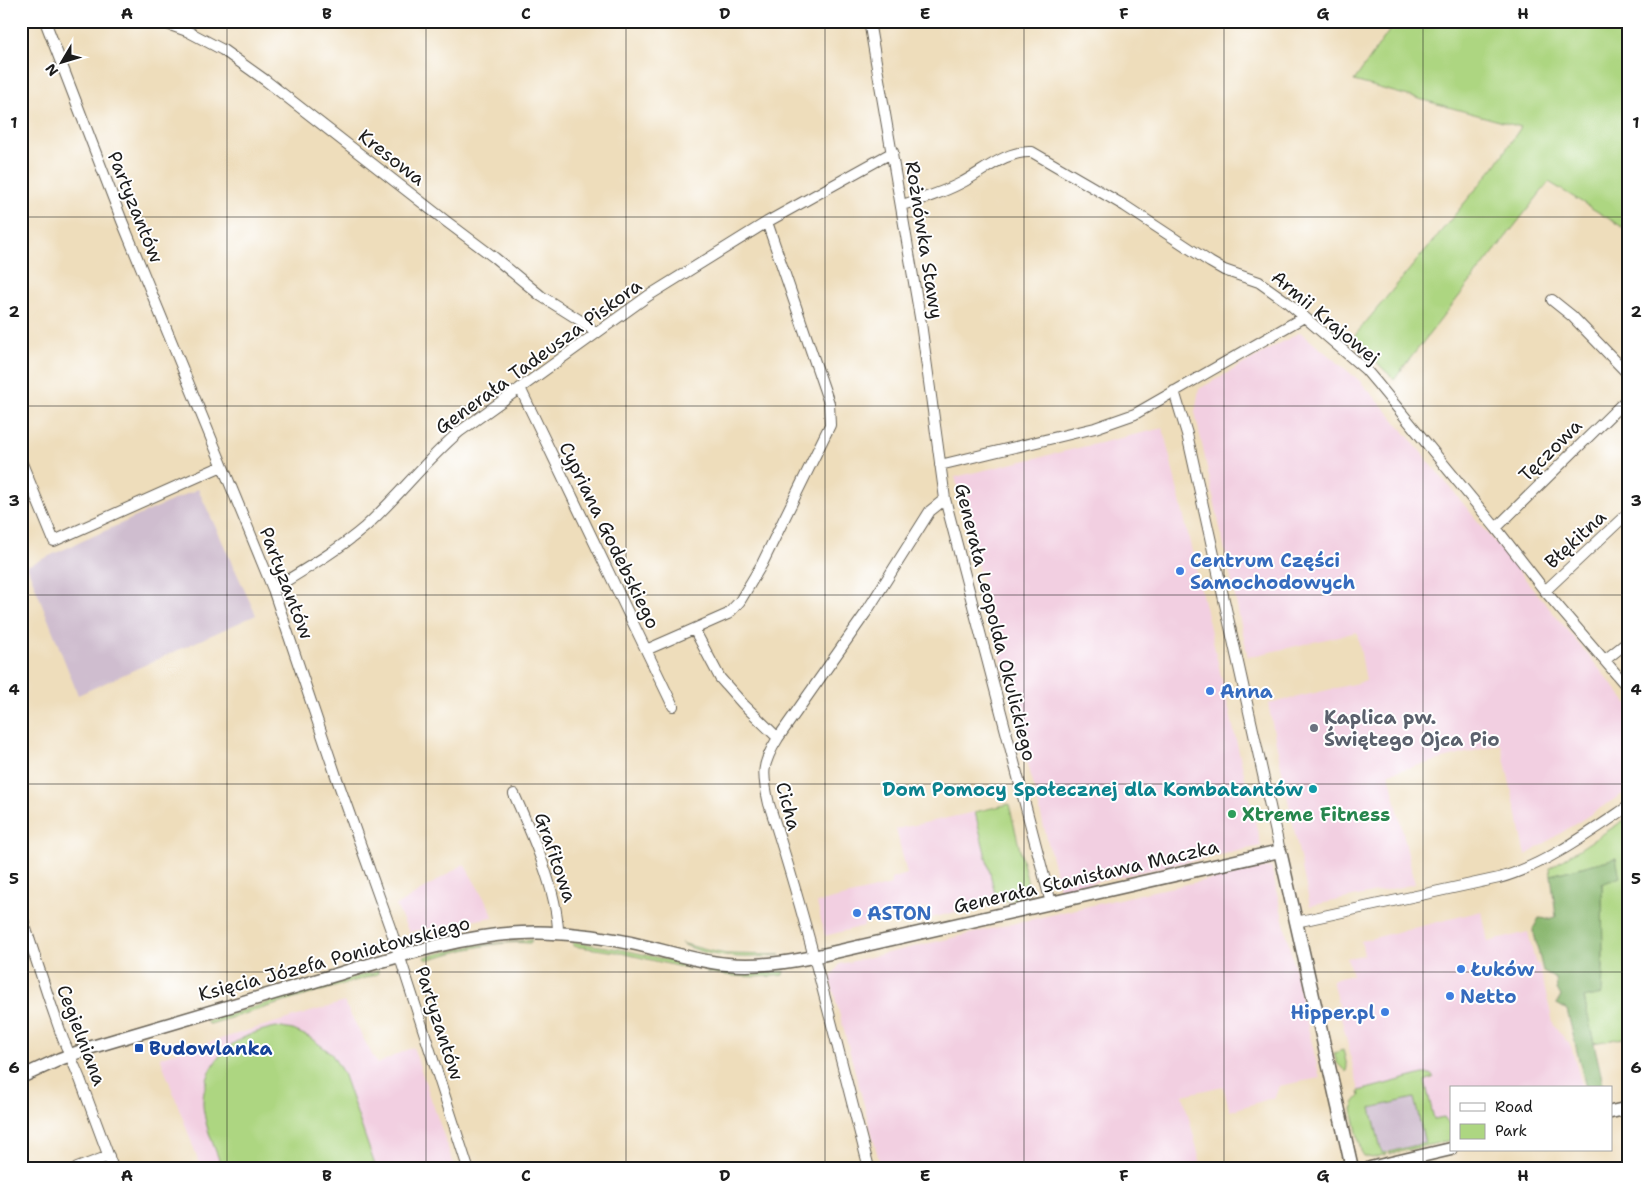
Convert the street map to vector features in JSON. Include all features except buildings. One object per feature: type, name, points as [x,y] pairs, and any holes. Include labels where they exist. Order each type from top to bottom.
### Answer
[{"type":"street","name":"Partyzantów","points":[[45,21],[122,221],[272,588],[400,956],[468,1168]]},
{"type":"street","name":"Kresowa","points":[[159,21],[187,31],[223,50],[251,70],[495,258],[541,296],[589,326],[595,334]]},
{"type":"street","name":"Rożnówka Stawy","points":[[869,21],[922,323],[940,465]]},
{"type":"street","points":[[767,222],[892,152]]},
{"type":"street","name":"Armii Krajowej","points":[[902,206],[930,197],[961,183],[1017,152],[1032,152],[1125,206],[1210,262],[1224,270],[1259,282],[1287,302],[1366,370],[1496,528],[1545,591],[1629,688]]},
{"type":"street","name":"Generała Tadeusza Piskora","points":[[272,588],[322,559],[352,538],[382,510],[444,445],[474,420],[648,296],[767,222]]},
{"type":"street","name":"Cypriana Godebskiego","points":[[520,388],[646,650],[728,614],[740,600],[762,564],[830,425],[829,403],[767,222]]},
{"type":"street","points":[[1552,300],[1572,316],[1629,375]]},
{"type":"street","points":[[940,465],[1116,421],[1136,414],[1304,317]]},
{"type":"street","points":[[1174,391],[1187,434],[1352,1168]]},
{"type":"street","name":"Tęczowa","points":[[1496,528],[1629,397]]},
{"type":"street","points":[[21,461],[54,541],[222,466]]},
{"type":"street","name":"Generała Leopolda Okulickiego","points":[[940,465],[945,499],[1051,903]]},
{"type":"street","name":"Cicha","points":[[869,1168],[813,958],[806,923],[764,785],[765,762],[778,738],[866,614],[930,512],[945,499]]},
{"type":"street","name":"Błękitna","points":[[1545,591],[1629,512]]},
{"type":"street","points":[[694,629],[720,678],[743,704],[778,738]]},
{"type":"street","points":[[1605,660],[1629,641]]},
{"type":"street","points":[[646,650],[673,706]]},
{"type":"street","name":"Grafitowa","points":[[514,794],[532,837],[553,898],[558,920],[558,933]]},
{"type":"street","points":[[1296,922],[1490,880],[1526,870],[1629,806]]},
{"type":"street","name":"Generała Stanisława Maczka","points":[[813,958],[1280,851]]},
{"type":"street","name":"Cegielniana","points":[[21,914],[49,999],[113,1168]]},
{"type":"street","name":"Księcia Józefa Poniatowskiego","points":[[21,1077],[70,1055],[214,1010],[442,944],[488,936],[522,933],[558,933],[610,940],[699,960],[728,964],[767,964],[813,958]]},
{"type":"street","points":[[1612,1112],[1629,1108]]},
{"type":"street","points":[[1370,1168],[1450,1149]]},
{"type":"street","points":[[77,1168],[109,1156]]},
{"type":"shaded area","points":[[1300,332],[1360,381],[1392,417],[1629,705],[1629,790],[1526,855],[1501,744],[1389,773],[1415,884],[1310,906],[1268,704],[1366,681],[1357,632],[1248,657],[1195,412],[1199,389]]},
{"type":"shaded area","points":[[1163,428],[1261,846],[1060,890],[955,477]]},
{"type":"shaded area","points":[[198,489],[256,615],[78,695],[27,566]]},
{"type":"shaded area","points":[[975,812],[997,902],[931,918],[927,908],[864,923],[864,926],[825,936],[817,903],[891,885],[891,879],[907,874],[896,829]]},
{"type":"shaded area","points":[[464,864],[491,910],[493,917],[409,932],[396,906]]},
{"type":"shaded area","points":[[1271,867],[1320,1078],[1279,1086],[1275,1097],[1230,1111],[1223,1086],[1183,1095],[1202,1168],[881,1168],[830,979],[840,964],[1153,891]]},
{"type":"shaded area","points":[[1482,911],[1488,942],[1528,932],[1535,962],[1539,965],[1554,1026],[1571,1046],[1582,1086],[1450,1086],[1450,1125],[1445,1119],[1434,1119],[1425,1081],[1433,1079],[1430,1074],[1423,1074],[1359,1091],[1332,980],[1352,975],[1347,958],[1364,955],[1361,941]]},
{"type":"shaded area","points":[[344,1002],[377,1064],[413,1047],[455,1168],[201,1168],[160,1057]]},
{"type":"shaded area","points":[[1414,1098],[1425,1143],[1382,1153],[1371,1108]]},
{"type":"green space","points":[[1396,21],[1629,21],[1629,231],[1549,182],[1394,379],[1352,339],[1495,166],[1521,127],[1354,81]]},
{"type":"green space","points":[[1009,804],[1029,888],[1020,898],[997,902],[975,812]]},
{"type":"green space","points":[[1629,817],[1629,1037],[1593,1043],[1584,997],[1603,969],[1602,884],[1616,858],[1551,875],[1550,868]]},
{"type":"green space","points":[[1616,858],[1620,877],[1602,884],[1602,994],[1584,998],[1604,1086],[1586,1086],[1567,1010],[1557,1004],[1561,996],[1557,990],[1556,978],[1543,971],[1533,929],[1539,918],[1549,919],[1556,917],[1551,875]]},
{"type":"green space","points":[[532,940],[530,943],[504,943],[478,947],[426,960],[424,957],[476,945]]},
{"type":"green space","points":[[573,942],[619,949],[682,963],[690,969],[617,952],[573,946]]},
{"type":"green space","points":[[681,943],[726,954],[780,955],[743,957],[717,955]]},
{"type":"green space","points":[[378,970],[378,974],[210,1024],[207,1023],[207,1021],[369,973],[371,974]]},
{"type":"green space","points":[[714,970],[763,973],[784,971],[783,975],[754,977],[706,972]]},
{"type":"green space","points":[[276,1027],[293,1030],[309,1037],[331,1053],[343,1073],[376,1168],[222,1168],[207,1127],[203,1109],[204,1091],[210,1071],[216,1060],[232,1045],[252,1034]]},
{"type":"green space","points":[[1343,1050],[1347,1066],[1346,1072],[1337,1063],[1334,1053]]},
{"type":"green space","points":[[1423,1074],[1430,1074],[1434,1077],[1425,1081],[1434,1119],[1444,1117],[1450,1125],[1450,1140],[1390,1154],[1389,1152],[1425,1143],[1414,1098],[1371,1108],[1382,1153],[1387,1152],[1387,1154],[1372,1158],[1364,1156],[1361,1151],[1352,1109],[1360,1096],[1359,1091]]},
{"type":"place","name":"Centrum Części Samochodowych","points":[[1180,571]]},
{"type":"place","name":"Anna","points":[[1210,691]]},
{"type":"place","name":"Kaplica pw. Świętego Ojca Pio","points":[[1314,728]]},
{"type":"place","name":"Dom Pomocy Społecznej dla Kombatantów","points":[[1313,789]]},
{"type":"place","name":"Xtreme Fitness","points":[[1232,814]]},
{"type":"place","name":"ASTON","points":[[857,913]]},
{"type":"place","name":"Łuków","points":[[1461,969]]},
{"type":"place","name":"Netto","points":[[1450,996]]},
{"type":"place","name":"Hipper.pl","points":[[1385,1012]]},
{"type":"place","name":"Budowlanka","points":[[139,1048]]}]
